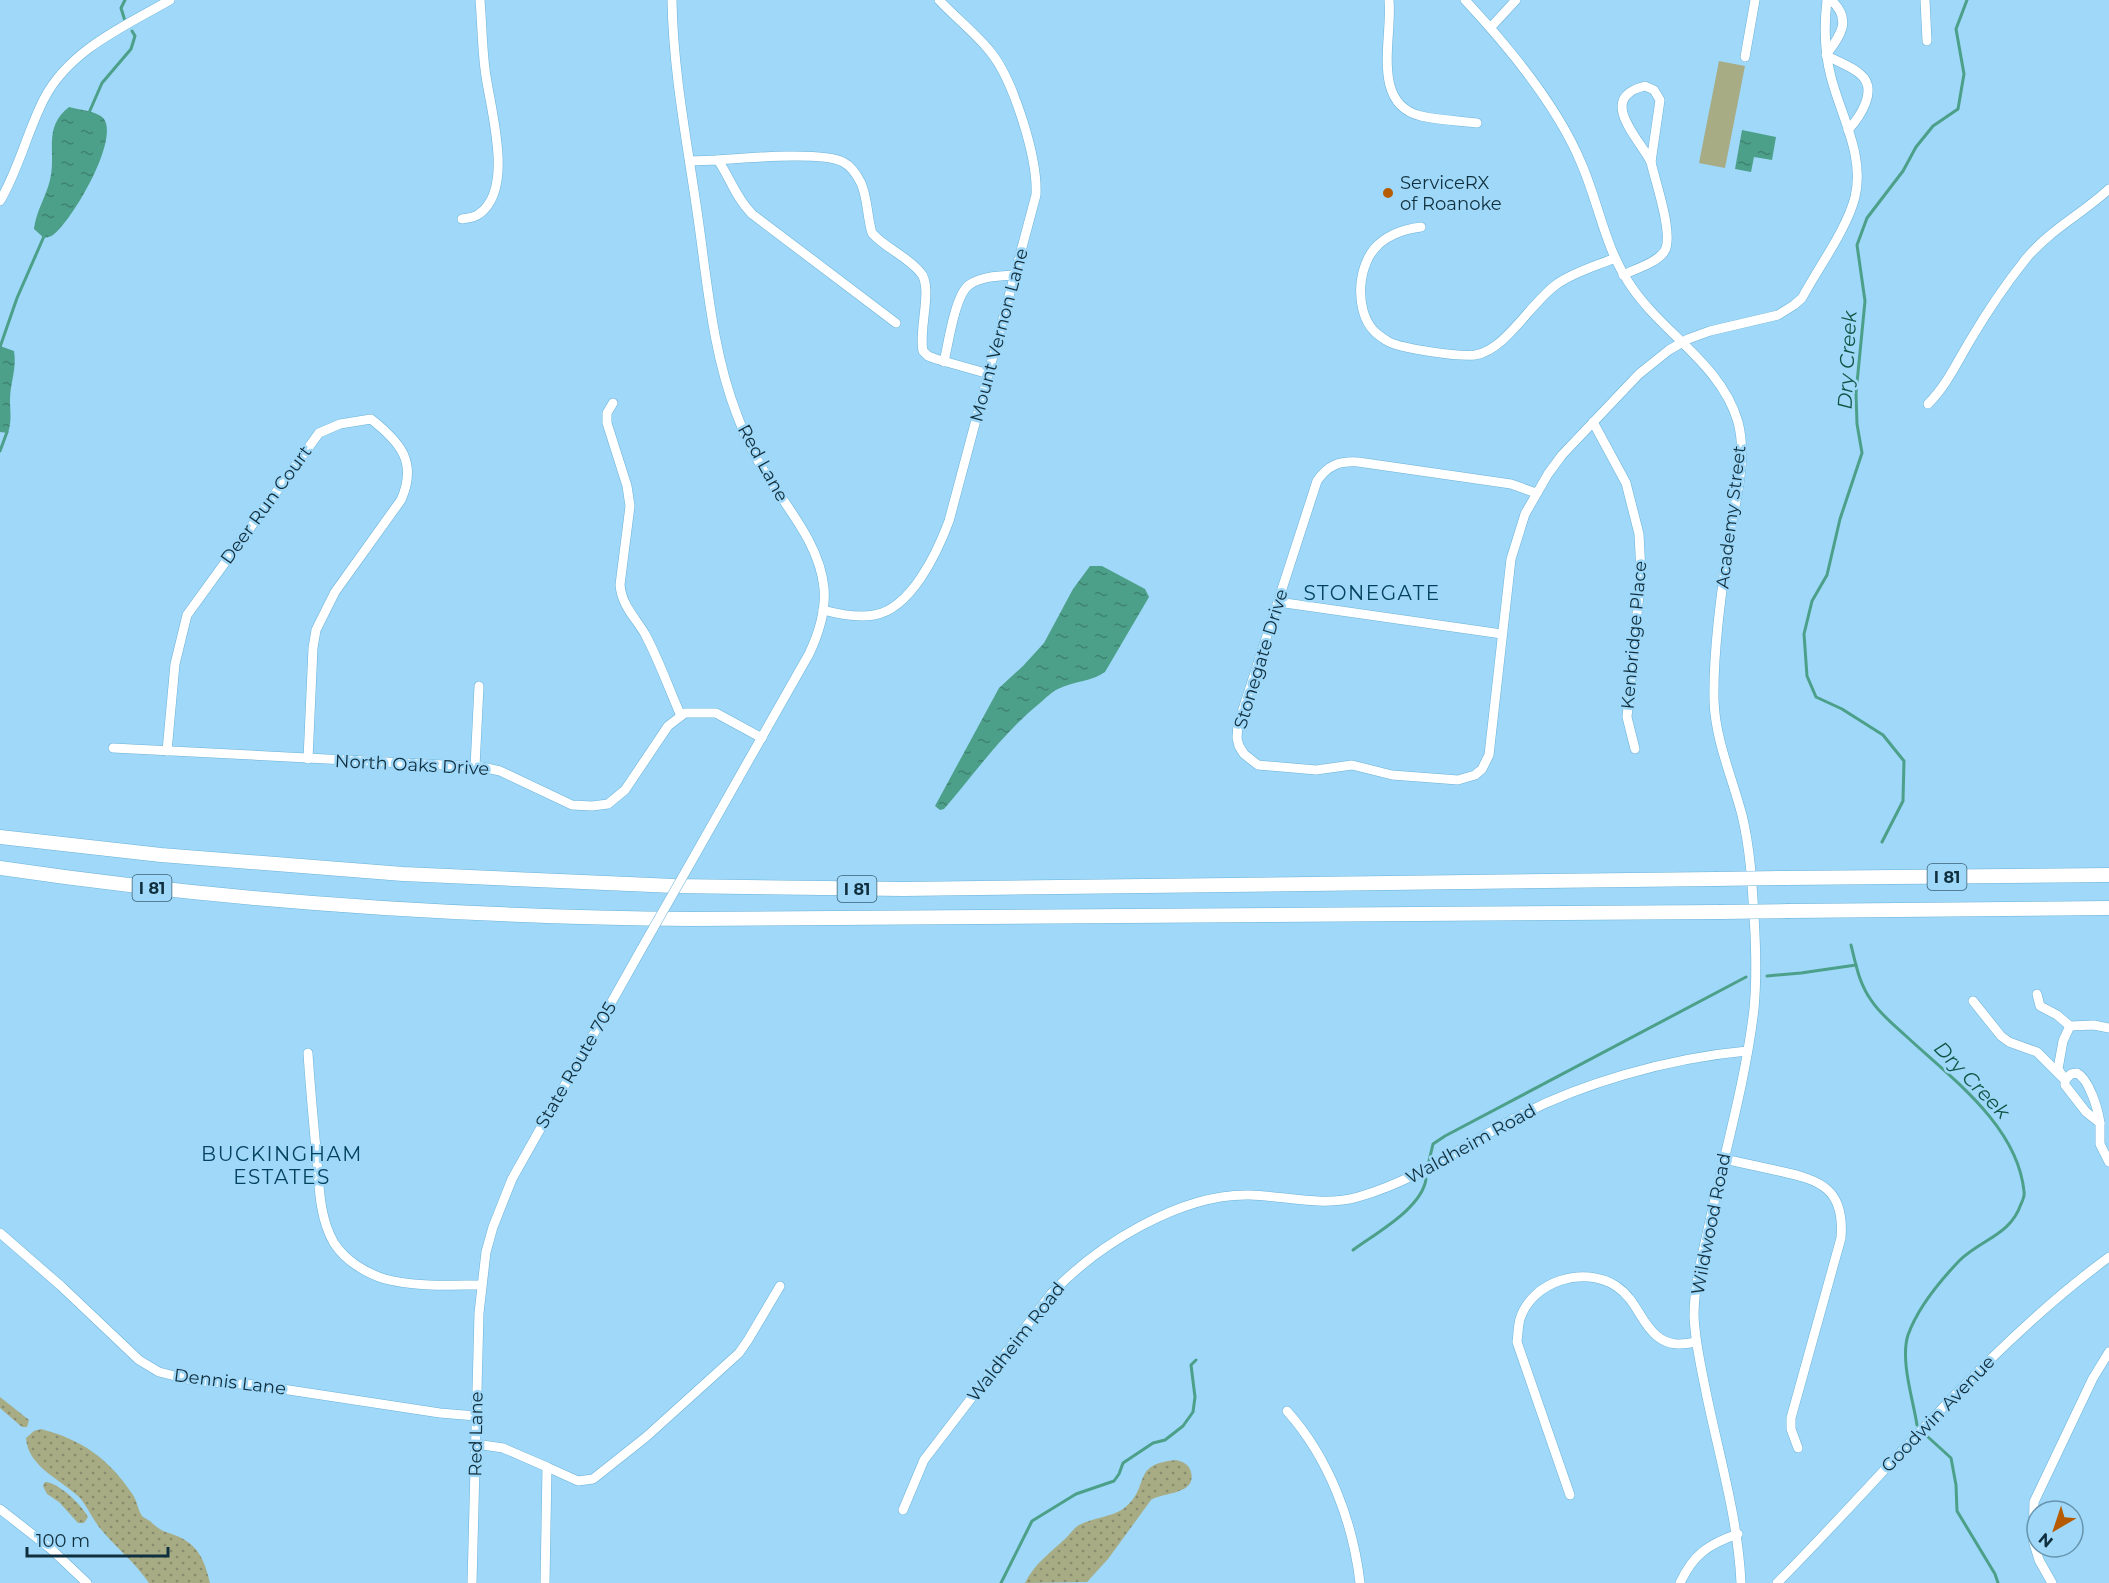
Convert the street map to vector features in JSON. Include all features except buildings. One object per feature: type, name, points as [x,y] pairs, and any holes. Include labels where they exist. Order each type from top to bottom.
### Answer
[{"type":"highway","name":"I 81","points":[[0,837],[161,855],[403,874],[686,886],[927,889],[2109,875]]},
{"type":"highway","name":"I 81","points":[[0,868],[169,890],[314,904],[450,913],[596,918],[727,919],[2109,908]]},
{"type":"street","points":[[0,201],[18,167],[35,119],[51,87],[94,45],[170,0]]},
{"type":"street","points":[[462,219],[474,217],[485,208],[496,186],[498,169],[498,148],[485,68],[480,0]]},
{"type":"street","name":"Red Lane","points":[[672,0],[675,47],[714,326],[730,398],[752,450],[807,536],[816,556],[824,588],[820,627],[809,654],[695,855]]},
{"type":"street","name":"Mount Vernon Lane","points":[[823,610],[850,615],[875,615],[897,605],[919,580],[936,551],[949,521],[1036,195],[1035,168],[1029,143],[1000,65],[977,36],[939,0]]},
{"type":"street","points":[[1389,0],[1387,71],[1389,85],[1398,101],[1420,116],[1477,123]]},
{"type":"street","name":"Academy Street","points":[[1465,0],[1491,27],[1518,63],[1558,119],[1573,145],[1623,275],[1647,308],[1705,366],[1721,386],[1734,411],[1742,442],[1742,460],[1722,602],[1714,701],[1721,744],[1742,817],[1751,864]]},
{"type":"street","points":[[1491,27],[1516,0]]},
{"type":"street","points":[[1745,57],[1755,0]]},
{"type":"street","points":[[1829,0],[1838,6],[1842,32],[1839,40],[1826,55],[1853,68],[1866,82],[1866,102],[1863,112],[1848,130]]},
{"type":"street","name":"Stonegate Drive","points":[[1536,493],[1511,484],[1358,462],[1337,463],[1323,472],[1317,481],[1237,730],[1239,746],[1244,754],[1258,765],[1316,770],[1352,765],[1392,775],[1458,780],[1475,775],[1482,769],[1489,755],[1511,559],[1521,525],[1536,493],[1562,455],[1656,360],[1682,343],[1710,331],[1778,315],[1802,298],[1846,219],[1856,195],[1857,166],[1826,55],[1825,22],[1829,0]]},
{"type":"street","points":[[1925,0],[1927,41]]},
{"type":"street","points":[[1623,275],[1660,256],[1667,245],[1666,224],[1651,162],[1624,120],[1622,109],[1623,102],[1630,91],[1645,86],[1654,90],[1660,100],[1651,162]]},
{"type":"street","points":[[690,161],[777,157],[823,158],[846,163],[861,183],[874,236],[924,276],[926,287],[922,348],[928,356],[989,374]]},
{"type":"street","points":[[718,160],[728,174],[738,198],[752,214],[896,323]]},
{"type":"street","points":[[1928,404],[1946,384],[1970,340],[2026,258],[2041,243],[2109,189]]},
{"type":"street","points":[[1421,227],[1400,232],[1378,244],[1367,260],[1363,276],[1361,308],[1366,320],[1381,337],[1401,346],[1464,355],[1485,352],[1506,336],[1558,283],[1615,258]]},
{"type":"street","points":[[944,362],[960,298],[967,286],[993,276],[1015,275]]},
{"type":"street","points":[[613,403],[607,413],[606,423],[627,486],[630,506],[620,585],[621,596],[626,608],[644,633],[681,716],[698,712],[716,713],[762,738]]},
{"type":"street","name":"Deer Run Court","points":[[167,752],[175,664],[187,615],[319,433],[340,424],[371,419],[389,433],[405,456],[407,486],[401,500],[335,592],[316,630],[313,648],[308,759]]},
{"type":"street","name":"Kenbridge Place","points":[[1593,422],[1626,483],[1639,534],[1641,573],[1627,717],[1635,749]]},
{"type":"street","points":[[1278,602],[1502,634]]},
{"type":"street","points":[[475,767],[479,686]]},
{"type":"street","name":"North Oaks Drive","points":[[113,748],[475,767],[500,771],[572,805],[592,806],[608,804],[625,790],[668,726],[681,716]]},
{"type":"street","name":"State Route 705","points":[[481,1285],[493,1227],[512,1179],[695,855]]},
{"type":"street","name":"Wildwood Road","points":[[1742,1583],[1738,1534],[1696,1342],[1694,1311],[1698,1275],[1747,1052],[1756,984],[1751,864]]},
{"type":"street","points":[[2037,994],[2040,1006],[2057,1015],[2070,1026],[2094,1025],[2109,1028]]},
{"type":"street","points":[[1973,1001],[2001,1036],[2037,1052],[2065,1080]]},
{"type":"street","points":[[2070,1026],[2063,1041],[2058,1070],[2065,1080],[2065,1085],[2086,1112],[2100,1123]]},
{"type":"street","name":"Waldheim Road","points":[[903,1510],[924,1460],[1051,1294],[1069,1275],[1135,1230],[1167,1214],[1221,1196],[1268,1196],[1313,1202],[1357,1198],[1407,1180],[1509,1121],[1560,1096],[1602,1082],[1708,1055],[1747,1052]]},
{"type":"street","points":[[308,1053],[324,1218],[328,1231],[342,1254],[360,1268],[399,1282],[481,1285]]},
{"type":"street","points":[[2065,1080],[2077,1073],[2083,1077],[2096,1104],[2100,1123],[2100,1144],[2109,1162]]},
{"type":"street","points":[[1724,1158],[1810,1178],[1831,1194],[1840,1213],[1840,1238],[1791,1419],[1798,1448]]},
{"type":"street","name":"Dennis Lane","points":[[0,1233],[61,1286],[139,1360],[159,1372],[195,1381],[256,1385],[440,1413],[476,1416]]},
{"type":"street","name":"Goodwin Avenue","points":[[1778,1583],[1985,1365],[2064,1291],[2109,1257]]},
{"type":"street","points":[[1570,1495],[1517,1342],[1520,1319],[1535,1295],[1571,1276],[1590,1276],[1616,1286],[1634,1302],[1643,1320],[1658,1337],[1677,1346],[1696,1342]]},
{"type":"street","name":"Red Lane","points":[[472,1583],[481,1285]]},
{"type":"street","points":[[476,1444],[503,1448],[578,1481],[593,1479],[646,1437],[739,1353],[780,1286]]},
{"type":"street","points":[[2052,1583],[2039,1560],[2033,1540],[2034,1502],[2093,1378],[2109,1352]]},
{"type":"street","points":[[1287,1411],[1317,1452],[1338,1495],[1347,1521],[1360,1583]]},
{"type":"street","points":[[545,1583],[547,1467]]},
{"type":"street","points":[[0,1509],[51,1549],[87,1583]]},
{"type":"street","points":[[1680,1583],[1686,1570],[1699,1554],[1724,1539],[1738,1534]]},
{"type":"shaded area","points":[[1719,61],[1745,66],[1725,168],[1699,163]]},
{"type":"shaded area","points":[[0,1397],[29,1420],[27,1427],[22,1427],[0,1408]]},
{"type":"shaded area","points":[[41,1429],[82,1445],[104,1461],[133,1495],[142,1516],[160,1529],[185,1540],[196,1549],[206,1568],[210,1583],[149,1583],[99,1527],[81,1499],[33,1458],[26,1438],[34,1431]]},
{"type":"shaded area","points":[[1176,1460],[1189,1467],[1191,1479],[1189,1485],[1177,1492],[1151,1500],[1108,1559],[1087,1582],[1025,1583],[1038,1564],[1077,1526],[1123,1509],[1132,1501],[1146,1472],[1152,1466]]},
{"type":"shaded area","points":[[45,1482],[63,1490],[75,1501],[88,1517],[84,1523],[78,1523],[59,1502],[47,1494],[43,1486]]},
{"type":"water","points":[[69,107],[93,112],[104,119],[107,130],[105,144],[91,180],[71,214],[53,235],[44,238],[34,229],[35,222],[52,170],[53,132],[61,115]]},
{"type":"water","points":[[1742,130],[1776,137],[1772,160],[1754,157],[1751,172],[1735,169]]},
{"type":"water","points":[[0,346],[14,351],[15,358],[8,433],[0,432]]},
{"type":"water","points":[[1090,566],[1102,566],[1145,589],[1149,597],[1105,672],[1094,678],[1055,690],[1014,727],[944,809],[940,810],[935,806],[999,688],[1044,643],[1073,589]]},
{"type":"waterway","points":[[125,0],[121,8],[125,21]]},
{"type":"waterway","name":"Dry Creek","points":[[1882,842],[1903,801],[1904,761],[1883,735],[1842,709],[1816,697],[1807,676],[1804,634],[1812,601],[1827,575],[1840,519],[1862,453],[1857,424],[1856,393],[1865,301],[1857,245],[1867,218],[1903,171],[1916,147],[1933,126],[1958,109],[1964,74],[1956,29],[1967,0]]},
{"type":"waterway","points":[[88,115],[102,83],[131,49],[135,36],[132,31]]},
{"type":"waterway","points":[[0,347],[17,298],[45,234]]},
{"type":"waterway","points":[[0,451],[7,432]]},
{"type":"waterway","name":"Dry Creek","points":[[1851,945],[1856,967],[1867,994],[1887,1019],[1961,1086],[1995,1124],[2009,1145],[2019,1167],[2024,1191],[2016,1215],[2010,1223],[1959,1261],[1930,1295],[1912,1325],[1905,1356],[1917,1425]]},
{"type":"waterway","points":[[1767,976],[1856,965]]},
{"type":"waterway","points":[[1429,1161],[1433,1144],[1445,1136],[1746,977]]},
{"type":"waterway","points":[[1353,1250],[1407,1210],[1423,1190],[1426,1179]]},
{"type":"waterway","points":[[1001,1583],[1032,1521],[1076,1494],[1114,1481],[1123,1463],[1153,1443],[1165,1440],[1183,1426],[1193,1412],[1195,1397],[1191,1365],[1196,1360]]},
{"type":"waterway","name":"Dry Creek","points":[[1928,1437],[1951,1458],[1956,1485],[1957,1511],[1995,1574],[1998,1583]]},
{"type":"place","name":"ServiceRX of Roanoke","points":[[1388,193]]},
{"type":"district","name":"STONEGATE","points":[[1372,593]]},
{"type":"district","name":"BUCKINGHAM ESTATES","points":[[282,1166]]}]
